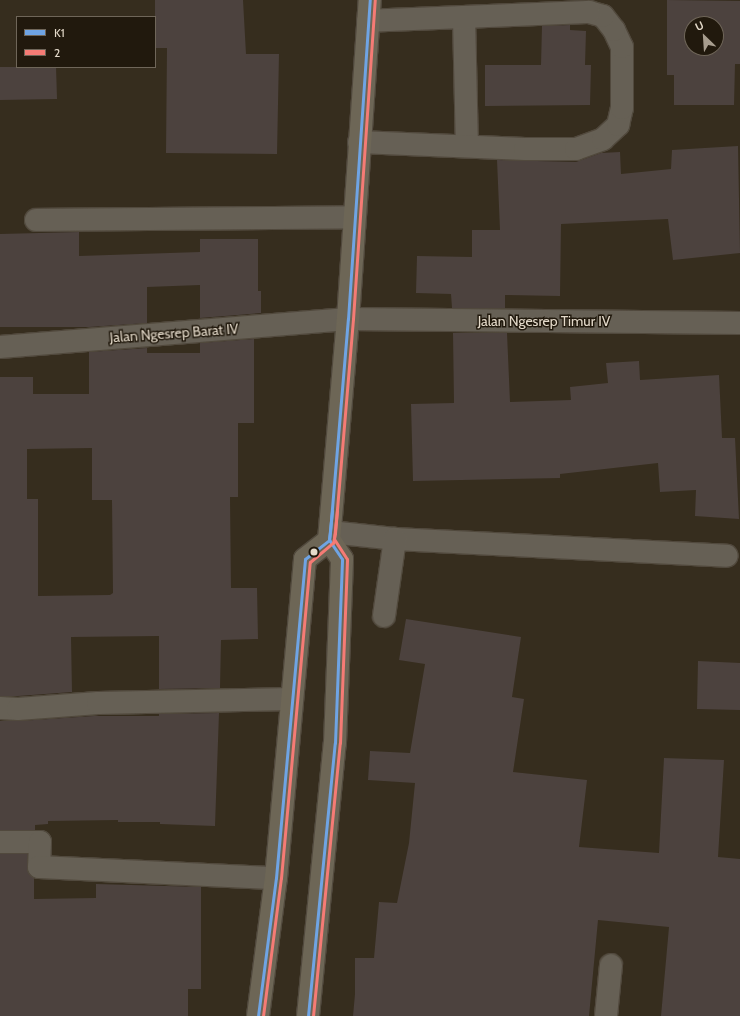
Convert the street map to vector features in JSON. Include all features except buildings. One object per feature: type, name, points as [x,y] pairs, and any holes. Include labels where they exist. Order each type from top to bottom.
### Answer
[{"type":"highway","points":[[308,1016],[335,743],[342,559],[330,536],[348,319],[369,10]]},
{"type":"highway","points":[[258,1016],[276,878],[305,559],[330,536]]},
{"type":"street","points":[[359,142],[525,149],[576,149],[603,139],[618,125],[622,108],[622,47],[614,30],[603,16],[589,12],[464,17],[369,10]]},
{"type":"street","points":[[464,17],[467,146]]},
{"type":"street","points":[[36,220],[354,216]]},
{"type":"street","name":"Jalan Ngesrep Timur IV","points":[[348,319],[740,323]]},
{"type":"street","name":"Jalan Ngesrep Barat IV","points":[[0,347],[348,319]]},
{"type":"street","points":[[330,536],[394,538],[727,556]]},
{"type":"street","points":[[384,616],[394,538]]},
{"type":"street","points":[[0,708],[18,709],[98,703],[292,699]]},
{"type":"street","points":[[0,842],[40,842],[39,867],[276,878]]},
{"type":"street","points":[[606,1016],[611,965]]},
{"type":"transit line","name":"K1","points":[[258,1016],[276,878],[305,559],[329,540],[330,532],[348,319],[370,0]]},
{"type":"transit line","name":"2","points":[[263,1016],[281,878],[310,562],[333,543],[335,533],[353,319],[375,0]]},
{"type":"transit line","name":"K1","points":[[308,1016],[335,743],[342,559],[329,540],[332,510]]},
{"type":"transit line","name":"2","points":[[313,1016],[340,743],[347,559],[334,539],[337,510]]}]
